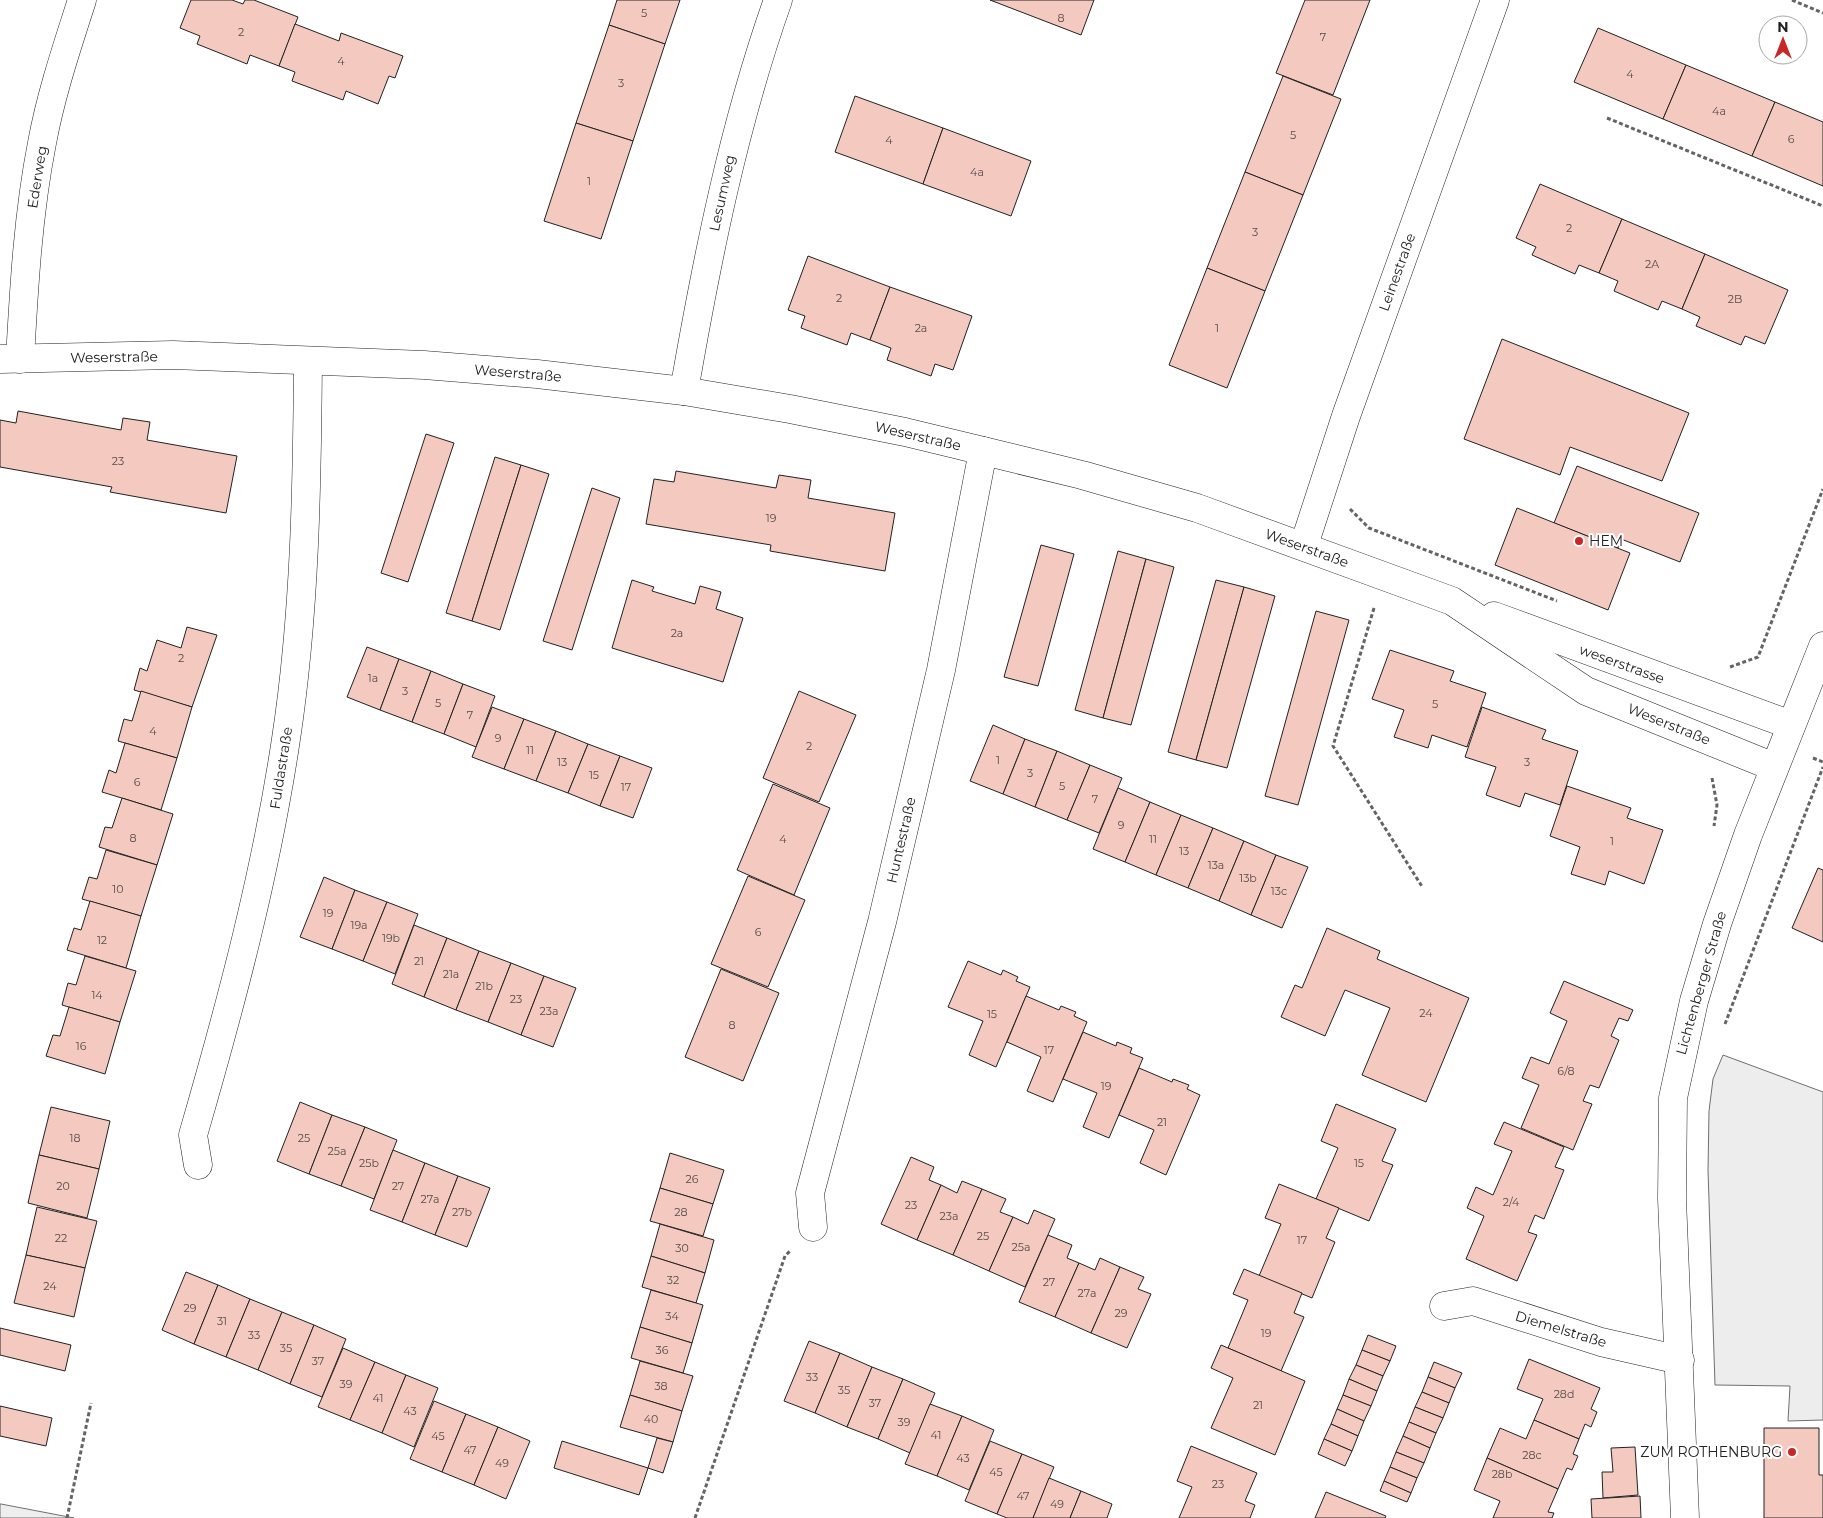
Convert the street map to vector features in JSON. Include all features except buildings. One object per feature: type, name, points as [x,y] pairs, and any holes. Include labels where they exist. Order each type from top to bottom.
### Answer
[{"type":"street","name":"Ederweg","points":[[10,359],[42,144],[56,82],[82,0]]},
{"type":"street","name":"Lesumweg","points":[[684,392],[702,290],[733,145],[778,0]]},
{"type":"street","name":"Leinestraße","points":[[1304,545],[1346,416],[1495,0]]},
{"type":"street","name":"Weserstraße","points":[[10,359],[173,355],[424,365],[537,374],[684,392],[790,409],[906,432],[1082,474],[1188,506],[1304,545],[1452,601],[1586,691],[1774,767]]},
{"type":"street","name":"Fuldastraße","points":[[198,1165],[193,1134],[248,936],[271,828],[286,737],[307,512],[308,360]]},
{"type":"street","name":"Huntestraße","points":[[813,1227],[810,1193],[882,922],[941,670],[983,451]]},
{"type":"street","name":"weserstrasse","points":[[1452,601],[1791,725]]},
{"type":"street","name":"Lichtenberger Straße","points":[[1685,1518],[1672,1199],[1673,1098],[1694,1001],[1709,949],[1774,767],[1823,646]]},
{"type":"street","name":"Diemelstraße","points":[[1444,1306],[1473,1301],[1601,1342],[1680,1360]]},
{"type":"path","points":[[1792,0],[1823,13]]},
{"type":"path","points":[[1607,118],[1823,206]]},
{"type":"path","points":[[1728,668],[1758,657],[1823,489]]},
{"type":"path","points":[[1319,500],[1352,510],[1369,528],[1559,602]]},
{"type":"path","points":[[1383,576],[1333,746],[1423,888]]},
{"type":"path","points":[[1725,1025],[1823,767]]},
{"type":"path","points":[[695,1518],[785,1256],[813,1227]]},
{"type":"path","points":[[67,1518],[91,1403]]},
{"type":"shaded area","points":[[1723,1055],[1823,1092],[1823,1420],[1788,1421],[1790,1386],[1715,1385],[1708,1170],[1709,1111],[1713,1079]]},
{"type":"shaded area","points":[[1,1504],[74,1518],[0,1518]]},
{"type":"place","name":"HEM","points":[[1579,541]]},
{"type":"place","name":"ZUM ROTHENBURG","points":[[1792,1452]]}]
